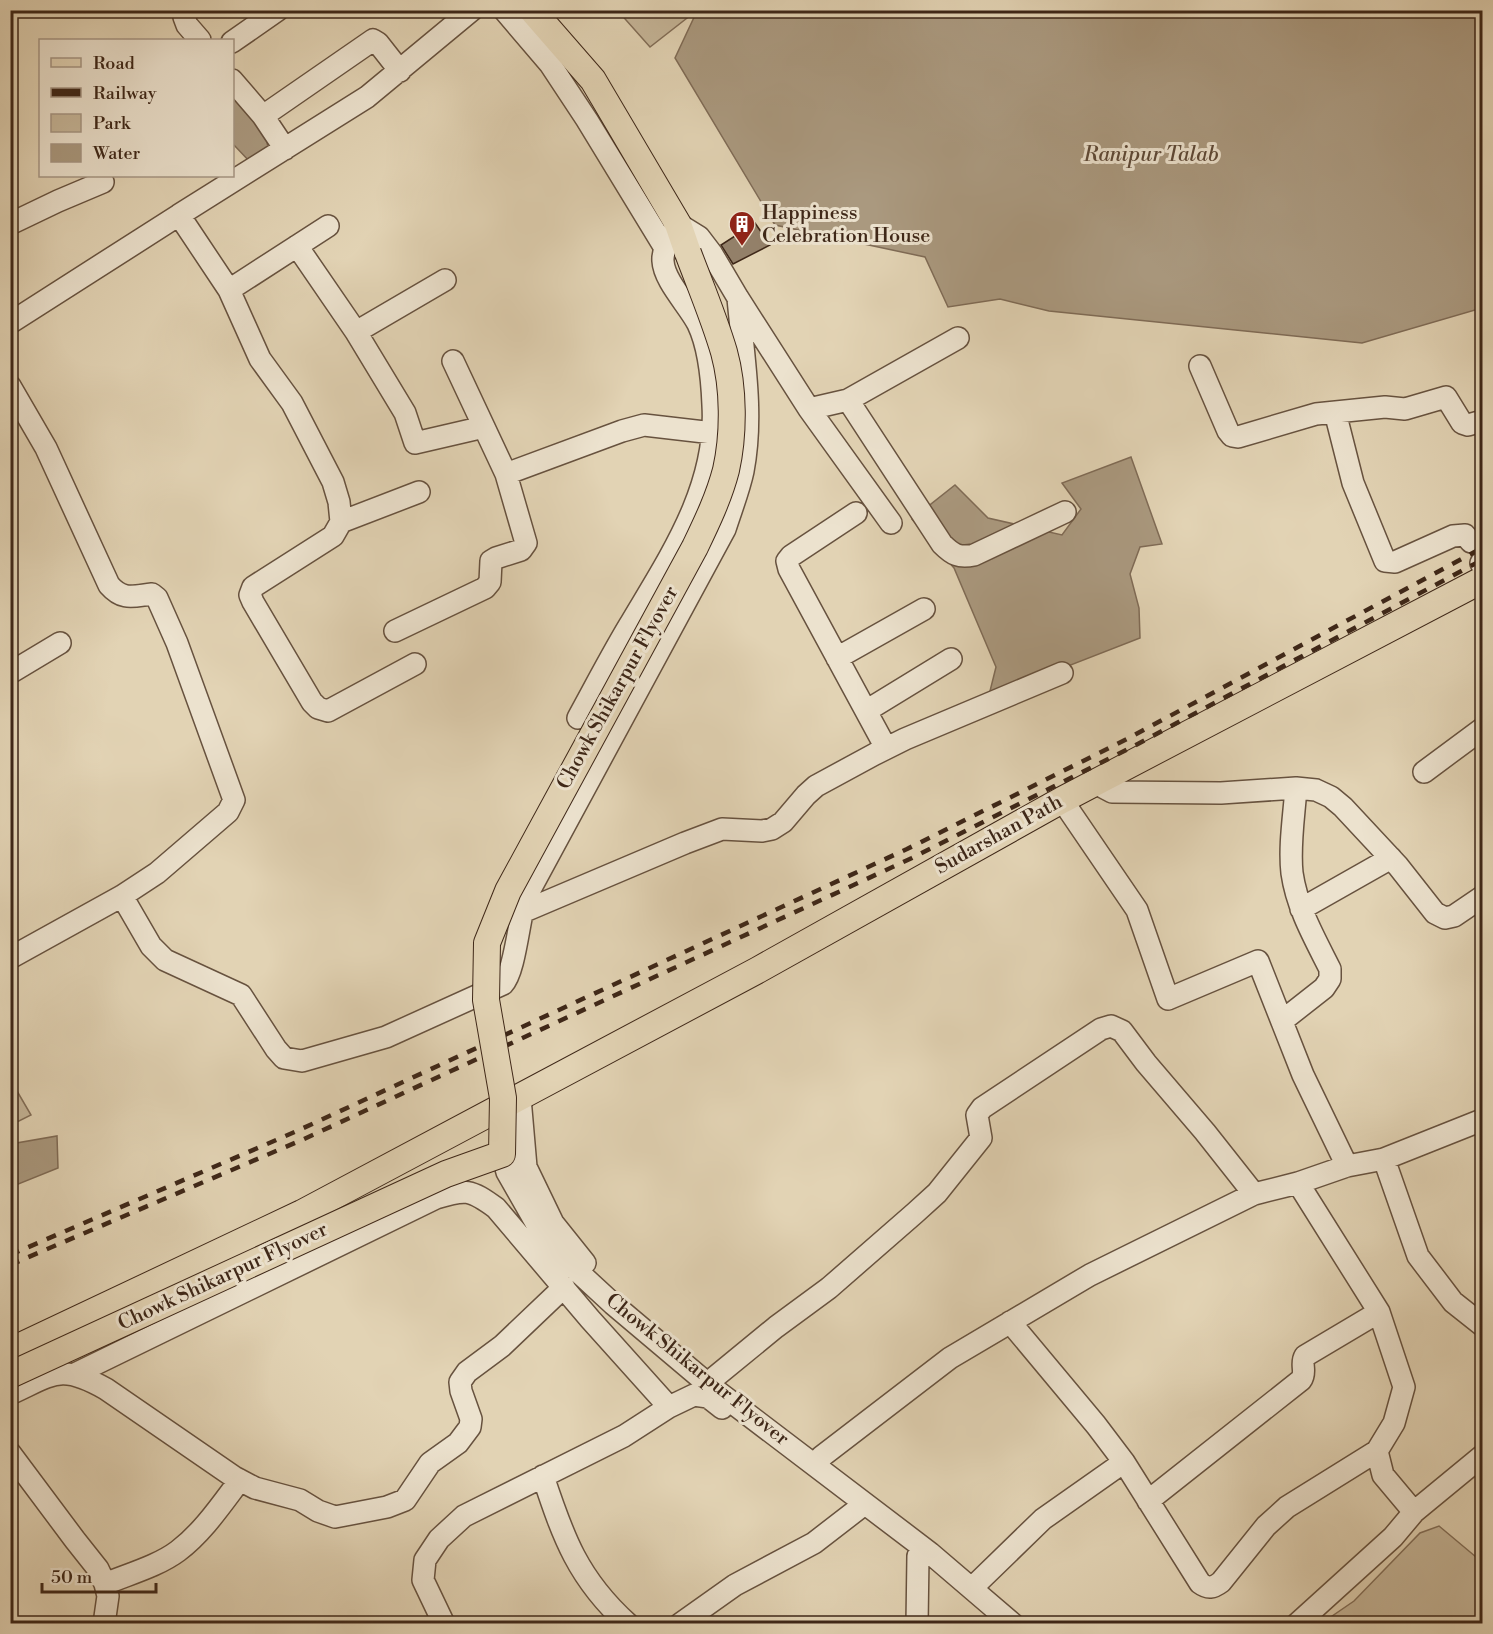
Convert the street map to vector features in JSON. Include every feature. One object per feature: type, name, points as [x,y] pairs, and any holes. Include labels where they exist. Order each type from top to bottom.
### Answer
[{"type":"main road","name":"Chowk Shikarpur Flyover","points":[[10,1375],[446,1174],[502,1154],[503,1098],[486,1000],[487,943],[508,891],[695,547],[715,505],[726,470],[731,423],[729,380],[724,352],[676,250],[678,224],[593,80],[532,10]]},
{"type":"main road","name":"Sudarshan Path","points":[[10,1351],[302,1213],[520,1098],[758,970],[1482,569]]},
{"type":"street","points":[[186,10],[184,17],[187,25],[199,39]]},
{"type":"street","points":[[234,41],[278,10]]},
{"type":"street","points":[[10,323],[367,97],[472,10]]},
{"type":"street","points":[[504,10],[550,64],[676,250],[663,261],[667,275],[698,325],[704,341],[713,404],[713,433],[706,471],[695,505],[675,549],[578,718]]},
{"type":"street","points":[[263,116],[374,40],[400,71]]},
{"type":"street","points":[[234,82],[263,116],[285,149]]},
{"type":"street","points":[[10,224],[103,182]]},
{"type":"street","points":[[179,215],[229,290],[261,358],[292,403],[333,482],[339,502],[341,522],[333,536],[253,587],[250,595],[253,602],[312,702],[323,711],[328,711],[415,664]]},
{"type":"street","points":[[678,224],[699,237],[722,268],[738,298],[809,410],[891,523]]},
{"type":"street","points":[[229,290],[328,226]]},
{"type":"street","points":[[297,246],[356,332],[405,413],[415,443],[484,427]]},
{"type":"street","points":[[356,332],[445,280]]},
{"type":"street","points":[[122,896],[151,945],[165,960],[241,995],[284,1058],[302,1061],[386,1037],[503,984],[510,974],[520,914],[531,887],[725,529],[743,471],[747,435],[747,392],[738,298]]},
{"type":"street","points":[[809,410],[848,400],[958,338]]},
{"type":"street","points":[[395,632],[485,588],[490,582],[491,561],[521,550],[525,546],[526,539],[506,474],[453,361]]},
{"type":"street","points":[[1200,366],[1232,436],[1238,437],[1316,414],[1385,407],[1405,409],[1446,397],[1462,423],[1468,425],[1482,421]]},
{"type":"street","points":[[10,386],[46,448],[109,585],[116,593],[125,597],[152,594],[157,598],[177,643],[234,800],[228,812],[166,866],[122,896],[10,958]]},
{"type":"street","points":[[848,400],[942,544],[951,553],[961,557],[974,555],[1065,512]]},
{"type":"street","points":[[1335,412],[1353,483],[1385,561],[1395,562],[1453,536],[1465,535],[1471,542]]},
{"type":"street","points":[[506,474],[644,425],[713,433]]},
{"type":"street","points":[[341,522],[419,492]]},
{"type":"street","points":[[856,513],[792,556],[788,561],[789,569],[886,748]]},
{"type":"street","points":[[837,658],[924,609]]},
{"type":"street","points":[[10,673],[60,643]]},
{"type":"street","points":[[866,711],[951,659]]},
{"type":"street","points":[[520,914],[722,829],[762,831],[772,829],[783,822],[816,786],[886,748],[1062,673]]},
{"type":"street","points":[[1424,772],[1469,741],[1482,729]]},
{"type":"street","points":[[1095,783],[1112,792],[1221,793],[1296,788],[1316,790],[1331,797],[1390,858],[1435,913],[1445,918],[1454,916],[1482,897]]},
{"type":"street","points":[[1282,1021],[1324,988],[1330,979],[1330,969],[1301,909],[1293,873],[1292,849],[1296,788]]},
{"type":"street","points":[[1062,800],[1137,910],[1168,999],[1258,961],[1303,1075],[1347,1166]]},
{"type":"street","points":[[1301,909],[1390,858]]},
{"type":"street","points":[[715,1377],[776,1327],[829,1288],[938,1193],[981,1138],[977,1115],[982,1108],[1101,1029],[1111,1026],[1122,1031],[1146,1064],[1205,1132],[1254,1194]]},
{"type":"street","points":[[520,1098],[526,1167],[553,1223],[582,1260],[715,1377],[929,1542],[924,1554],[917,1623]]},
{"type":"street","points":[[821,1457],[950,1358],[1090,1275],[1254,1194],[1298,1183],[1347,1166],[1384,1159],[1482,1120]]},
{"type":"street","name":"Chowk Shikarpur Flyover","points":[[502,1154],[507,1172],[548,1244],[613,1304],[709,1385],[900,1531],[924,1554]]},
{"type":"street","points":[[1384,1159],[1418,1256],[1453,1302],[1482,1325]]},
{"type":"street","points":[[1010,1322],[1124,1462],[1200,1583],[1206,1587],[1214,1587],[1221,1582],[1266,1526],[1287,1507],[1377,1451],[1394,1423],[1404,1387],[1380,1312],[1298,1183]]},
{"type":"street","points":[[75,1374],[436,1198],[459,1191],[477,1194],[496,1208],[669,1407]]},
{"type":"street","points":[[10,1394],[50,1375],[75,1374],[106,1389],[240,1480],[268,1493],[300,1500],[318,1511],[335,1517],[387,1507],[405,1500],[430,1464],[466,1435],[471,1419],[460,1382],[467,1372],[501,1346],[564,1287]]},
{"type":"street","points":[[1148,1501],[1301,1380],[1304,1374],[1305,1356],[1380,1312]]},
{"type":"street","points":[[444,1623],[423,1580],[425,1560],[439,1539],[464,1516],[624,1436],[669,1407],[694,1395],[708,1397],[858,1509],[973,1587],[1013,1623]]},
{"type":"street","points":[[1377,1451],[1383,1475],[1414,1512]]},
{"type":"street","points":[[10,1453],[99,1569],[108,1596],[104,1623]]},
{"type":"street","points":[[1297,1623],[1394,1537],[1414,1512],[1482,1456]]},
{"type":"street","points":[[973,1587],[1043,1519],[1124,1462]]},
{"type":"street","points":[[543,1476],[563,1536],[573,1557],[603,1599],[628,1623]]},
{"type":"street","points":[[105,1584],[176,1552],[191,1540],[209,1520],[240,1480]]},
{"type":"street","points":[[680,1623],[735,1584],[814,1543],[858,1509]]},
{"type":"green space","points":[[618,11],[696,11],[650,47]]},
{"type":"green space","points":[[10,1079],[31,1115],[11,1125],[10,1125]]},
{"type":"green space","points":[[1439,1526],[1482,1562],[1482,1623],[1322,1623],[1354,1601],[1420,1533]]},
{"type":"water","name":"Ranipur Talab","points":[[697,11],[1482,11],[1482,308],[1362,343],[1049,311],[1000,299],[948,307],[925,257],[775,225],[675,58]]},
{"type":"water","points":[[234,91],[265,127],[268,149],[251,163],[234,145]]},
{"type":"water","points":[[1131,457],[1162,544],[1140,547],[1130,574],[1139,608],[1140,638],[996,694],[990,691],[996,667],[954,568],[912,519],[955,485],[988,518],[1062,535],[1081,509],[1062,483]]},
{"type":"water","points":[[57,1136],[58,1168],[11,1187],[11,1144]]},
{"type":"building","name":"Happiness Celebration House","points":[[755,223],[770,245],[733,264],[721,245]]},
{"type":"railway","points":[[10,1255],[297,1131],[907,849],[1127,739],[1482,548]]},
{"type":"railway","points":[[10,1265],[304,1139],[912,858],[1132,747],[1482,560]]},
{"type":"place","name":"Happiness Celebration House","points":[[742,247]]}]
